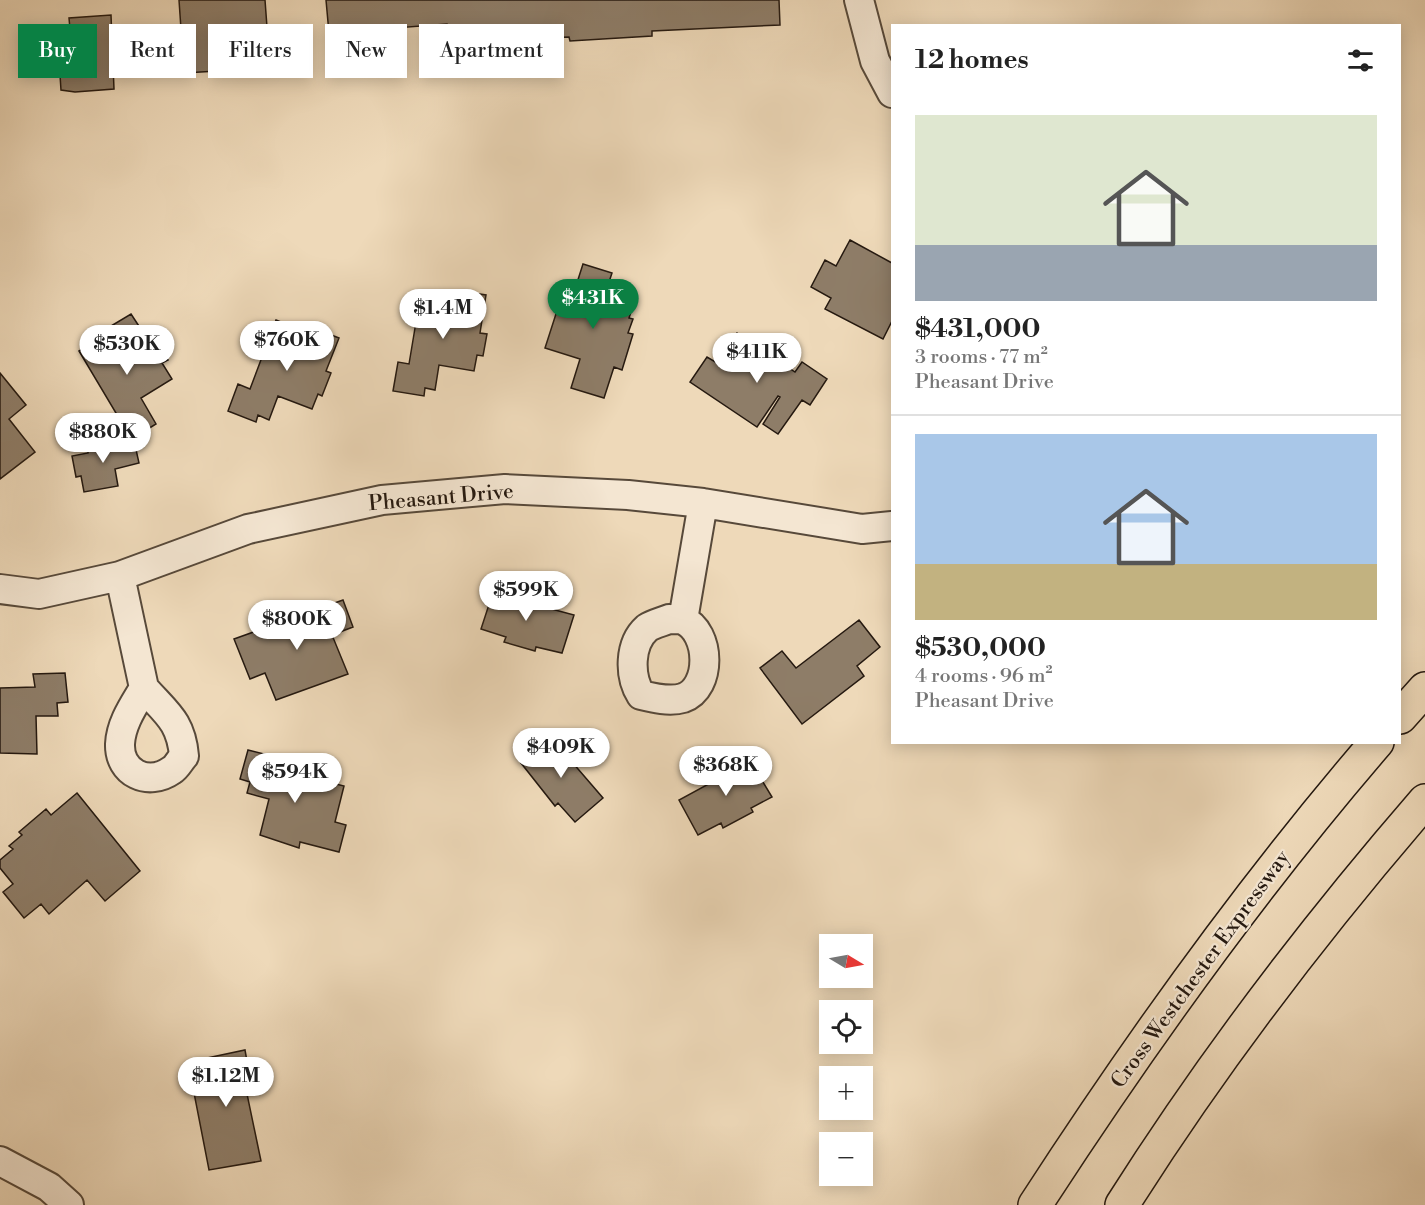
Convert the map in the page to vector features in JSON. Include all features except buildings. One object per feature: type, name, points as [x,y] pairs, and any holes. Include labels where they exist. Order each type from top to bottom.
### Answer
[{"type":"highway","points":[[1401,716],[1425,689]]},
{"type":"highway","name":"Cross Westchester Expressway","points":[[1035,1205],[1109,1091],[1198,965],[1264,879],[1375,744]]},
{"type":"highway","points":[[1122,1205],[1228,1050],[1350,890],[1425,801]]},
{"type":"highway","points":[[1350,890],[1425,825]]},
{"type":"street","points":[[859,0],[875,61],[891,91]]},
{"type":"street","name":"Pheasant Drive","points":[[0,589],[39,594],[120,576],[248,529],[382,500],[505,489],[628,495],[703,503],[862,529],[891,526]]},
{"type":"street","points":[[683,620],[703,503]]},
{"type":"street","points":[[120,576],[144,688]]},
{"type":"street","points":[[0,1161],[49,1187],[69,1205]]}]
